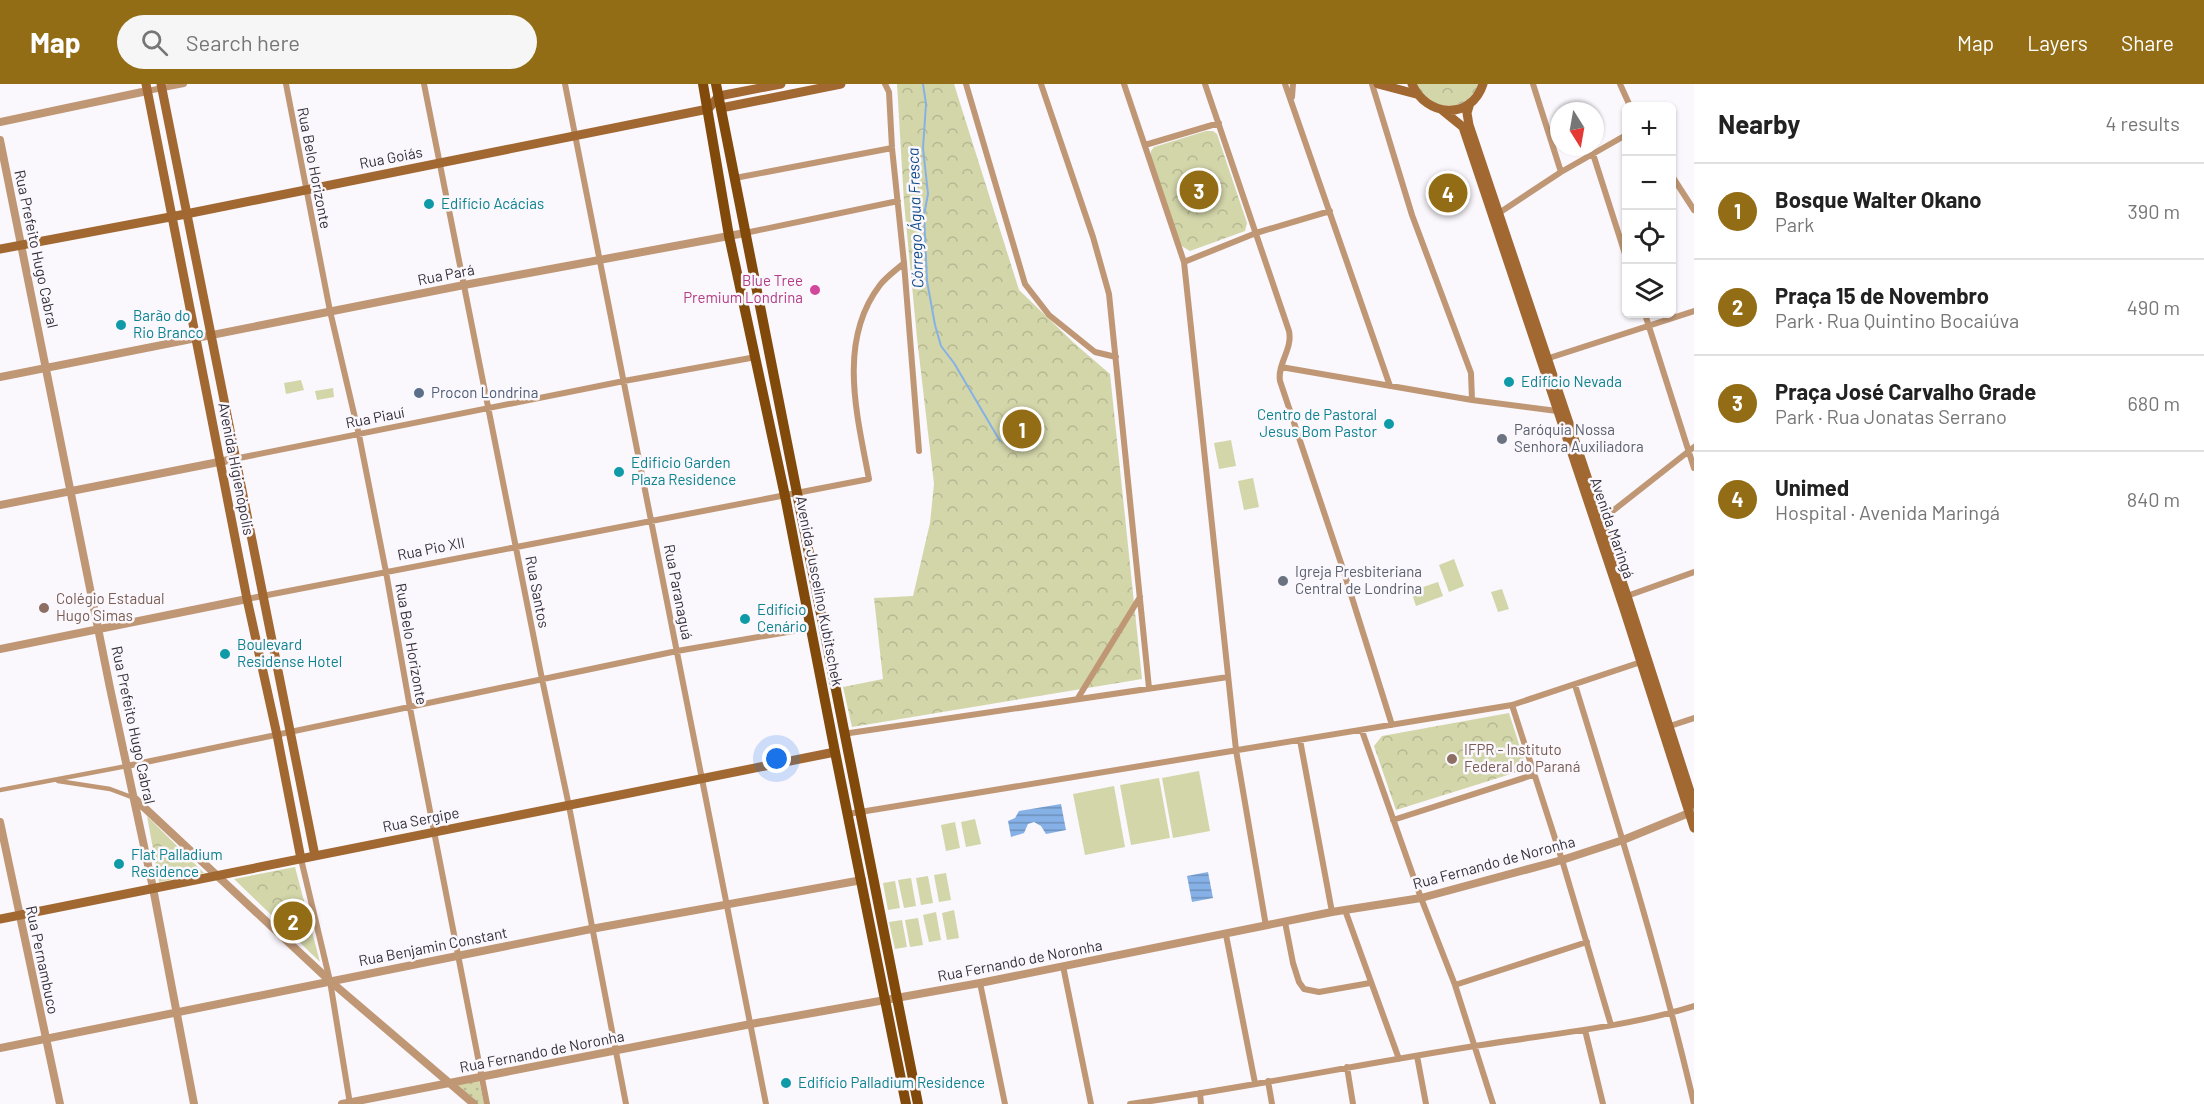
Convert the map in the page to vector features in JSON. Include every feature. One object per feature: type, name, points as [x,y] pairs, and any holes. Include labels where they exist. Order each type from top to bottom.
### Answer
[{"type":"main road","name":"Avenida Juscelino Kubitschek","points":[[703,84],[729,236],[756,357],[791,495],[844,738],[853,813]]},
{"type":"main road","name":"Avenida Juscelino Kubitschek","points":[[716,84],[783,429],[810,628],[835,752],[853,813],[891,998],[918,1104]]},
{"type":"main road","points":[[708,110],[718,96],[781,84]]},
{"type":"main road","points":[[721,108],[841,84]]},
{"type":"main road","name":"Avenida Maringá","points":[[1378,84],[1416,94],[1425,103],[1442,110],[1463,127],[1598,522],[1641,662],[1692,812],[1694,828]]},
{"type":"main road","points":[[1412,84],[1416,94]]},
{"type":"main road","points":[[1442,110],[1457,110],[1470,103],[1477,97],[1483,84]]},
{"type":"main road","name":"Avenida Higienópolis","points":[[162,86],[234,459],[315,856]]},
{"type":"main road","name":"Avenida Higienópolis","points":[[147,87],[247,599],[301,859]]},
{"type":"main road","name":"Avenida Maringá","points":[[1470,103],[1467,119],[1500,213],[1544,359],[1557,411],[1627,596],[1694,804]]},
{"type":"main road","name":"Rua Goiás","points":[[0,249],[708,110]]},
{"type":"main road","points":[[756,357],[762,361],[766,370],[773,406],[783,429]]},
{"type":"main road","name":"Rua Sergipe","points":[[0,919],[835,752]]},
{"type":"main road","points":[[294,825],[308,823]]},
{"type":"main road","name":"Avenida Juscelino Kubitschek","points":[[891,998],[906,1104]]},
{"type":"street","points":[[0,122],[147,87],[184,84]]},
{"type":"street","name":"Rua Belo Horizonte","points":[[286,84],[330,311],[359,435],[387,572],[410,708],[487,1104]]},
{"type":"street","name":"Rua Santos","points":[[424,84],[569,806],[626,1104]]},
{"type":"street","name":"Rua Paranaguá","points":[[565,84],[766,1104]]},
{"type":"street","points":[[885,84],[889,92],[919,452]]},
{"type":"street","points":[[889,92],[892,84]]},
{"type":"street","points":[[966,84],[1025,284],[1049,315],[1095,352],[1116,357]]},
{"type":"street","points":[[1041,84],[1093,237],[1109,294],[1149,688]]},
{"type":"street","points":[[1124,84],[1184,262],[1236,750],[1266,926]]},
{"type":"street","points":[[1205,84],[1290,336],[1281,367],[1280,381],[1392,725]]},
{"type":"street","points":[[1285,84],[1390,386]]},
{"type":"street","points":[[1292,100],[1293,84]]},
{"type":"street","points":[[1372,84],[1412,215],[1471,373],[1472,400]]},
{"type":"street","points":[[1533,84],[1561,172]]},
{"type":"street","points":[[1620,84],[1628,102]]},
{"type":"street","points":[[1145,145],[1219,123]]},
{"type":"street","points":[[1604,148],[1622,137]]},
{"type":"street","name":"Rua Prefeito Hugo Cabral","points":[[0,140],[135,798],[194,1104]]},
{"type":"street","points":[[735,178],[892,148]]},
{"type":"street","points":[[1500,213],[1589,156]]},
{"type":"street","points":[[1594,156],[1622,245]]},
{"type":"street","points":[[1676,183],[1694,210]]},
{"type":"street","name":"Rua Pará","points":[[0,377],[464,285],[745,233],[898,201]]},
{"type":"street","points":[[1184,262],[1256,233],[1330,211]]},
{"type":"street","name":"Rua Pio XII","points":[[0,649],[651,519],[869,479],[859,425],[853,361],[855,345],[858,330],[873,295],[882,283],[904,263]]},
{"type":"street","points":[[1544,359],[1694,311]]},
{"type":"street","points":[[1646,318],[1691,449],[1694,468]]},
{"type":"street","name":"Rua Piauí","points":[[0,505],[624,381],[756,357]]},
{"type":"street","points":[[1281,367],[1472,400],[1557,411]]},
{"type":"street","points":[[1598,522],[1691,449]]},
{"type":"street","points":[[1627,596],[1694,572]]},
{"type":"street","points":[[1078,698],[1140,596]]},
{"type":"street","points":[[0,790],[410,708],[677,651],[810,628]]},
{"type":"street","points":[[853,813],[1512,705],[1641,662]]},
{"type":"street","points":[[835,752],[844,738],[1078,698],[1228,677]]},
{"type":"street","points":[[1575,685],[1623,840],[1672,1013],[1694,1104]]},
{"type":"street","points":[[1512,705],[1562,860],[1611,1025]]},
{"type":"street","points":[[1670,726],[1694,718]]},
{"type":"street","points":[[1362,731],[1421,898],[1455,985],[1493,1104]]},
{"type":"street","points":[[1300,740],[1332,912]]},
{"type":"street","points":[[1393,820],[1533,775]]},
{"type":"street","points":[[52,780],[110,789],[135,798],[330,981],[474,1104]]},
{"type":"street","name":"Rua Fernando de Noronha","points":[[347,1104],[751,1024],[980,983],[1332,912],[1421,898],[1562,860],[1623,840],[1692,812]]},
{"type":"street","name":"Rua Pernambuco","points":[[0,822],[60,1104]]},
{"type":"street","points":[[301,859],[330,981],[347,1104]]},
{"type":"street","name":"Rua Benjamin Constant","points":[[0,1048],[591,929],[867,879]]},
{"type":"street","points":[[1345,910],[1399,1059]]},
{"type":"street","points":[[1285,922],[1293,963],[1299,982],[1304,988],[1318,992],[1370,982]]},
{"type":"street","points":[[1226,935],[1255,1083]]},
{"type":"street","points":[[1455,985],[1587,942]]},
{"type":"street","points":[[1064,966],[1091,1104]]},
{"type":"street","points":[[980,983],[1005,1104]]},
{"type":"street","points":[[1130,1104],[1475,1046],[1585,1030],[1672,1013],[1694,1006]]},
{"type":"street","points":[[1585,1030],[1603,1104]]},
{"type":"street","points":[[1417,1056],[1426,1104]]},
{"type":"street","points":[[1347,1067],[1353,1104]]},
{"type":"street","points":[[1268,1081],[1272,1104]]},
{"type":"street","points":[[1200,1093],[1201,1104]]},
{"type":"green space","points":[[897,84],[954,84],[1019,290],[1110,374],[1142,679],[852,727],[843,687],[883,679],[874,598],[913,596],[930,523],[934,484],[904,202]]},
{"type":"green space","points":[[1416,84],[1480,84],[1467,100],[1450,106],[1423,97]]},
{"type":"green space","points":[[1206,131],[1213,131],[1217,134],[1247,223],[1245,231],[1190,251],[1180,245],[1151,151],[1154,147]]},
{"type":"green space","points":[[301,380],[304,390],[286,394],[284,383]]},
{"type":"green space","points":[[333,388],[334,397],[317,400],[315,391]]},
{"type":"green space","points":[[1231,440],[1236,466],[1219,469],[1214,443]]},
{"type":"green space","points":[[1253,478],[1259,507],[1244,510],[1238,481]]},
{"type":"green space","points":[[1454,559],[1464,586],[1449,592],[1439,565]]},
{"type":"green space","points":[[1438,582],[1443,596],[1416,606],[1411,591]]},
{"type":"green space","points":[[1502,589],[1509,609],[1498,612],[1491,592]]},
{"type":"green space","name":"IFPR - Instituto Federal do Paraná","points":[[1509,713],[1527,769],[1396,810],[1374,746],[1382,736]]},
{"type":"green space","points":[[1199,771],[1210,831],[1173,838],[1162,778]]},
{"type":"green space","points":[[1159,778],[1170,838],[1131,845],[1120,785]]},
{"type":"green space","points":[[1114,786],[1125,847],[1085,855],[1073,794]]},
{"type":"green space","points":[[147,816],[204,873],[159,882]]},
{"type":"green space","points":[[975,819],[981,844],[966,847],[961,822]]},
{"type":"green space","points":[[955,822],[960,848],[946,851],[941,825]]},
{"type":"green space","points":[[295,867],[320,962],[234,879]]},
{"type":"green space","points":[[946,873],[951,900],[939,902],[934,875]]},
{"type":"green space","points":[[928,876],[933,903],[921,905],[916,878]]},
{"type":"green space","points":[[911,878],[916,906],[904,908],[898,880]]},
{"type":"green space","points":[[895,881],[900,908],[888,910],[883,883]]},
{"type":"green space","points":[[954,910],[959,938],[947,940],[942,913]]},
{"type":"green space","points":[[936,912],[941,940],[929,942],[923,915]]},
{"type":"green space","points":[[918,918],[923,945],[910,947],[905,920]]},
{"type":"green space","points":[[902,920],[907,947],[895,949],[889,922]]},
{"type":"green space","points":[[479,1080],[484,1104],[478,1104],[456,1083]]},
{"type":"water","points":[[1061,804],[1066,830],[1046,834],[1041,826],[1034,822],[1028,824],[1024,833],[1011,837],[1008,821],[1015,818],[1019,811]]},
{"type":"water","points":[[1208,872],[1213,898],[1192,902],[1187,876]]},
{"type":"waterway","name":"Córrego Água Fresca","points":[[923,84],[926,104],[923,148],[928,194],[924,215],[927,281],[935,325],[941,346],[954,363],[1000,441]]},
{"type":"place","name":"Praça José Carvalho Grade","points":[[1199,190]]},
{"type":"place","name":"Unimed","points":[[1448,193]]},
{"type":"place","name":"Edifício Acácias","points":[[429,204]]},
{"type":"place","name":"Blue Tree Premium Londrina","points":[[815,290]]},
{"type":"place","name":"Barão do Rio Branco","points":[[121,325]]},
{"type":"place","name":"Edifício Nevada","points":[[1509,382]]},
{"type":"place","name":"Procon Londrina","points":[[419,393]]},
{"type":"place","name":"Centro de Pastoral Jesus Bom Pastor","points":[[1389,424]]},
{"type":"place","name":"Bosque Walter Okano","points":[[1022,429]]},
{"type":"place","name":"Paróquia Nossa Senhora Auxiliadora","points":[[1502,439]]},
{"type":"place","name":"Edificio Garden Plaza Residence","points":[[619,472]]},
{"type":"place","name":"Igreja Presbiteriana Central de Londrina","points":[[1283,581]]},
{"type":"place","name":"Colégio Estadual Hugo Simas","points":[[44,608]]},
{"type":"place","name":"Edifício Cenário","points":[[745,619]]},
{"type":"place","name":"Boulevard Residense Hotel","points":[[225,654]]},
{"type":"place","name":"IFPR - Instituto Federal do Paraná","points":[[1452,759]]},
{"type":"place","name":"Flat Palladium Residence","points":[[119,864]]},
{"type":"place","name":"Praça 15 de Novembro","points":[[293,921]]},
{"type":"place","name":"Edifício Palladium Residence","points":[[786,1083]]}]
